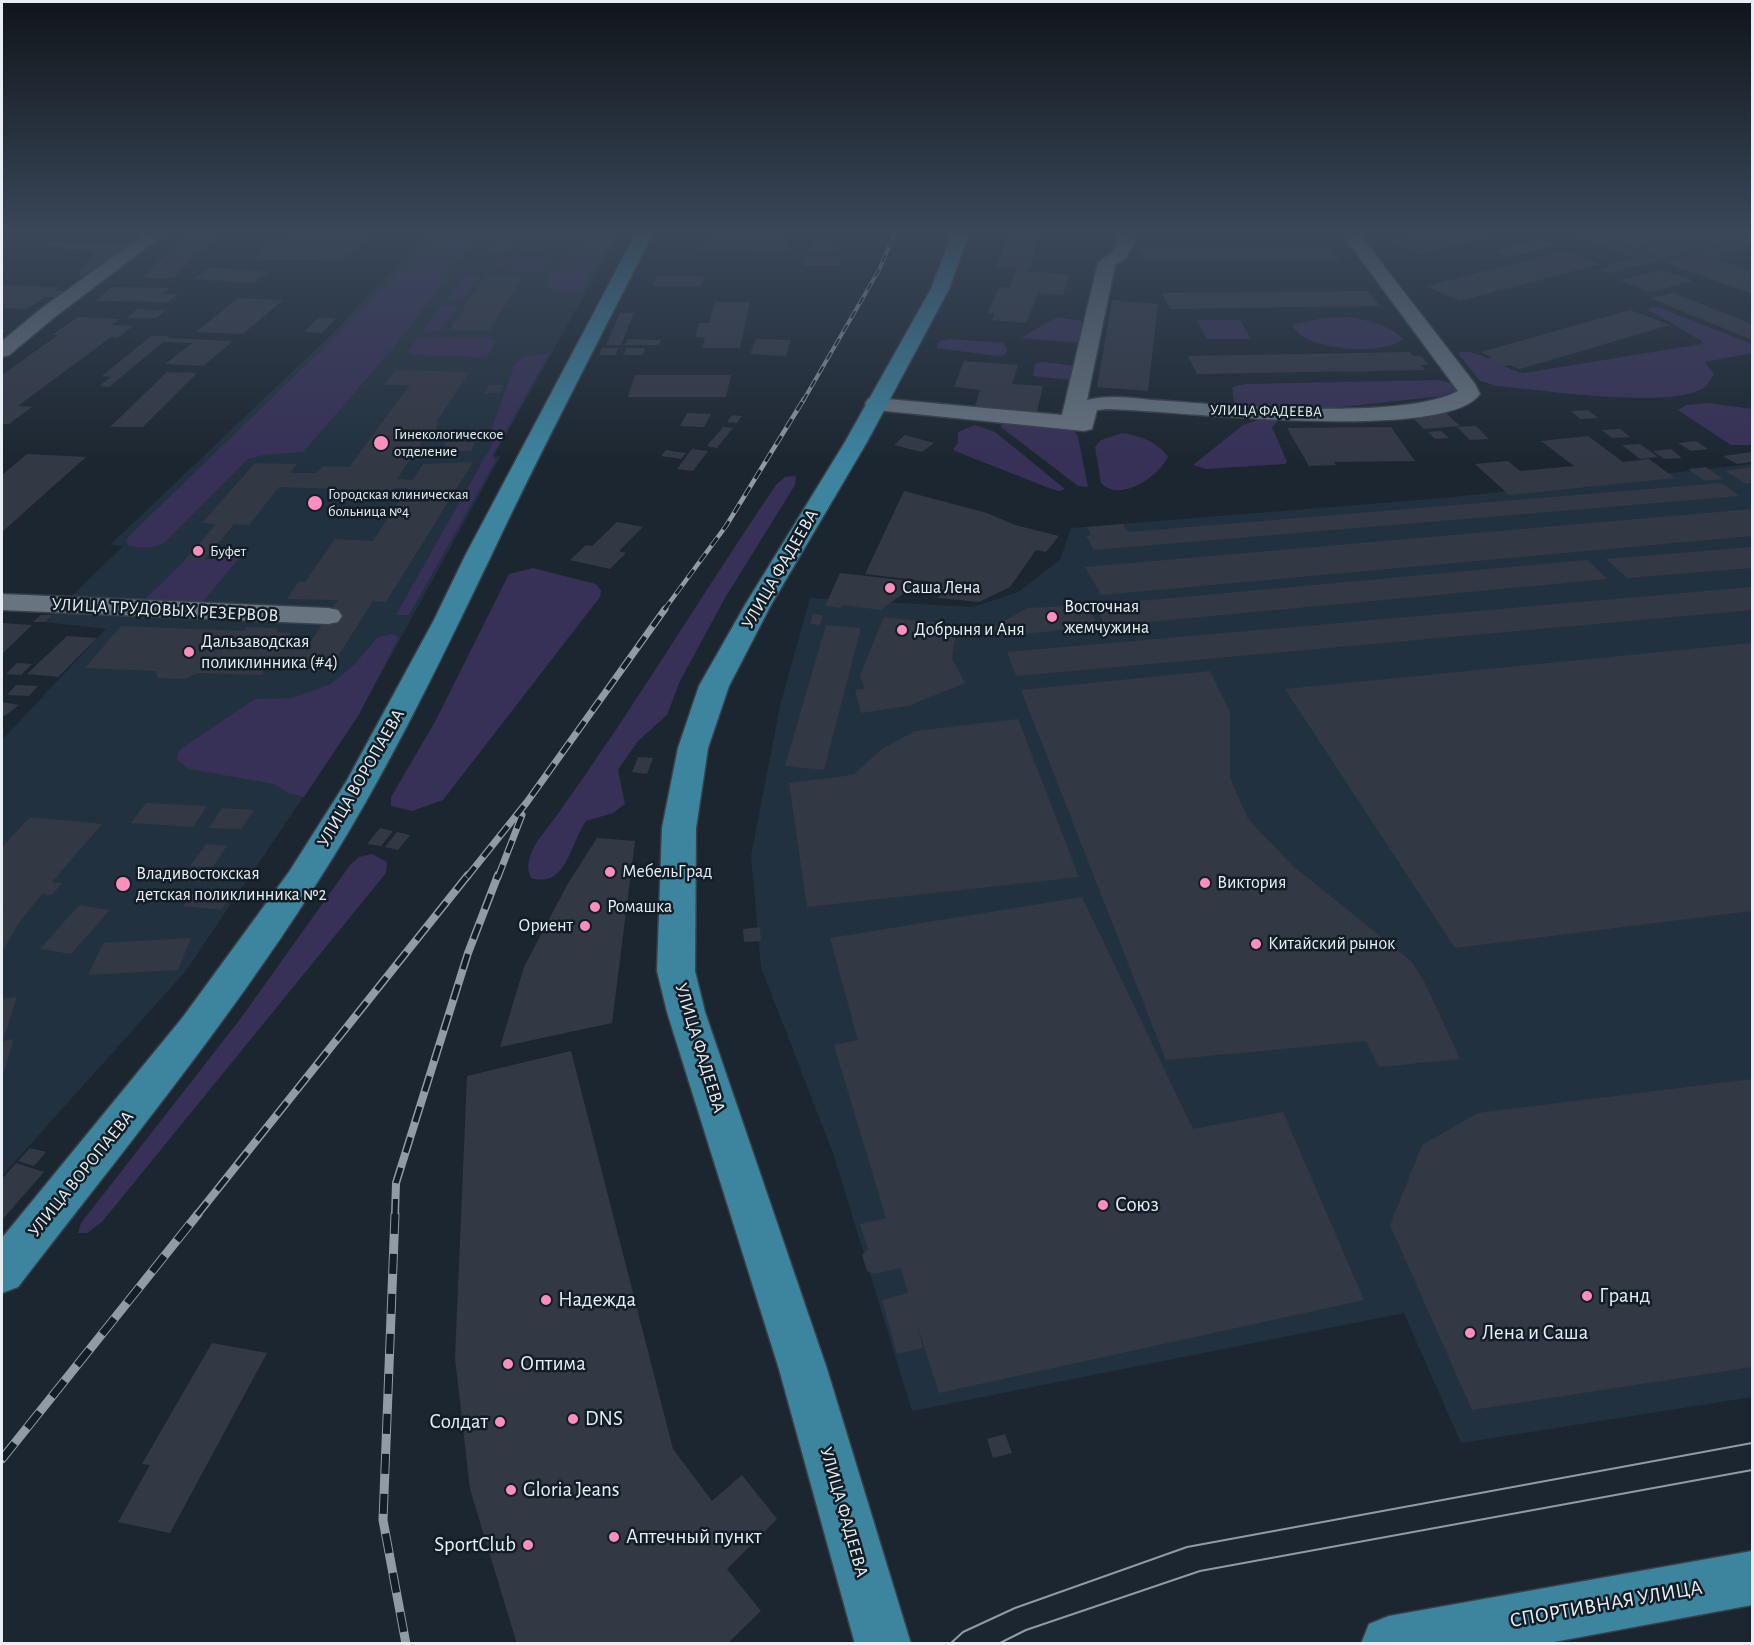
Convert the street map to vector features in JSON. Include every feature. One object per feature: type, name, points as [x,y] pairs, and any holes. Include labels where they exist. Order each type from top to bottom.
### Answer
[{"type":"main road","name":"УЛИЦА ВОРОПАЕВА","points":[[2,1272],[197,1028],[307,871],[362,782],[448,620],[488,536],[604,312]]},
{"type":"main road","name":"УЛИЦА ФАДЕЕВА","points":[[883,1644],[803,1369],[752,1207],[686,1012],[676,971],[675,921],[679,828],[693,748],[714,686],[758,605],[927,312]]},
{"type":"main road","name":"СПОРТИВНАЯ УЛИЦА","points":[[1389,1644],[1752,1578]]},
{"type":"street","points":[[2,351],[49,312]]},
{"type":"street","points":[[876,404],[1071,423],[1096,312]]},
{"type":"street","name":"УЛИЦА ФАДЕЕВА","points":[[1071,423],[1084,424],[1088,406],[1110,403],[1236,412],[1394,412],[1448,405],[1465,398],[1469,393],[1468,388],[1410,312]]},
{"type":"street","name":"УЛИЦА ТРУДОВЫХ РЕЗЕРВОВ","points":[[2,602],[328,616]]},
{"type":"shaded area","name":"Городская клиническая больница №4","points":[[353,312],[575,312],[494,456],[500,457],[358,716],[185,972],[2,1176],[2,740],[106,629],[45,622],[123,546],[110,545]]},
{"type":"shaded area","points":[[360,312],[421,312],[394,347],[303,452],[263,455],[248,459],[163,544],[147,548],[129,546],[126,541],[129,536]]},
{"type":"shaded area","points":[[436,312],[454,312],[441,330],[422,332]]},
{"type":"shaded area","points":[[1652,312],[1670,312],[1752,344],[1752,353],[1705,362],[1714,374],[1706,386],[1691,393],[1668,397],[1638,398],[1572,394],[1496,386],[1479,380],[1458,353],[1473,353],[1524,373],[1702,344],[1702,341]]},
{"type":"shaded area","points":[[1058,317],[1086,322],[1081,343],[1022,338],[1039,327]]},
{"type":"shaded area","points":[[1350,317],[1386,327],[1403,339],[1380,348],[1346,348],[1313,341],[1301,335],[1293,327],[1295,324],[1323,318]]},
{"type":"shaded area","points":[[1197,320],[1240,320],[1251,339],[1207,339]]},
{"type":"shaded area","points":[[417,338],[487,338],[496,341],[489,354],[479,357],[413,355],[408,352]]},
{"type":"shaded area","points":[[950,339],[1003,343],[1007,348],[1006,354],[998,356],[936,348],[940,341]]},
{"type":"shaded area","points":[[550,352],[492,456],[496,460],[409,615],[396,615],[494,441],[490,433],[515,364],[524,357]]},
{"type":"shaded area","points":[[1043,362],[1076,366],[1071,380],[1033,376],[1035,364]]},
{"type":"shaded area","points":[[1439,380],[1451,383],[1457,390],[1443,396],[1333,408],[1243,408],[1234,405],[1232,387],[1247,384]]},
{"type":"shaded area","points":[[1708,403],[1752,409],[1752,445],[1731,445],[1678,410],[1686,405]]},
{"type":"shaded area","points":[[1266,417],[1278,421],[1272,427],[1287,462],[1285,464],[1206,469],[1193,465],[1243,425]]},
{"type":"shaded area","points":[[1008,423],[1073,430],[1078,437],[1088,487],[1078,486],[1001,427]]},
{"type":"shaded area","points":[[975,425],[995,432],[1065,489],[1059,491],[1049,488],[955,451],[953,449],[958,443],[958,432]]},
{"type":"shaded area","points":[[1122,433],[1148,440],[1168,457],[1156,472],[1138,485],[1118,490],[1101,483],[1095,447],[1101,440]]},
{"type":"shaded area","name":"Китайский рынок","points":[[1752,464],[1752,1397],[1461,1443],[1404,1313],[912,1411],[834,1156],[761,967],[751,856],[780,706],[810,598],[973,607],[1018,592],[1060,560],[1071,528],[1444,498]]},
{"type":"shaded area","points":[[796,476],[795,485],[725,598],[680,681],[667,715],[638,741],[618,770],[625,804],[613,813],[586,821],[566,862],[553,877],[543,880],[531,878],[528,870],[529,861],[535,845],[613,734],[776,485],[785,477]]},
{"type":"shaded area","points":[[240,557],[195,611],[135,609],[184,561]]},
{"type":"shaded area","points":[[533,568],[596,584],[601,591],[600,597],[443,800],[412,811],[391,806],[391,797],[436,720],[509,574]]},
{"type":"shaded area","points":[[392,634],[399,637],[358,716],[304,797],[288,793],[274,784],[189,769],[177,760],[178,752],[188,744],[255,699],[292,698],[331,684],[354,665],[378,637]]},
{"type":"shaded area","points":[[372,854],[387,862],[386,873],[102,1222],[87,1233],[78,1233],[81,1223],[241,1018],[350,865],[359,857]]},
{"type":"building","points":[[134,312],[164,312],[157,318],[127,318]]},
{"type":"building","points":[[221,312],[269,312],[243,334],[196,332]]},
{"type":"building","points":[[462,312],[501,312],[489,331],[449,330]]},
{"type":"building","points":[[712,312],[748,312],[740,348],[702,348],[705,338],[695,337],[699,323],[709,323]]},
{"type":"building","points":[[1030,312],[1026,323],[992,320],[995,313],[988,313]]},
{"type":"building","points":[[1110,312],[1157,312],[1148,391],[1097,387]]},
{"type":"building","points":[[1624,312],[1635,312],[1670,325],[1520,369],[1510,365],[1504,366],[1486,358],[1492,357],[1481,352]]},
{"type":"building","points":[[1683,312],[1721,312],[1752,324],[1752,340]]},
{"type":"building","points":[[620,313],[634,313],[621,345],[606,345]]},
{"type":"building","points":[[78,317],[119,319],[111,325],[133,326],[117,338],[111,337],[18,406],[32,407],[9,424],[2,424],[2,375],[58,335],[52,335]]},
{"type":"building","points":[[318,318],[336,318],[322,333],[304,332]]},
{"type":"building","points":[[151,336],[233,341],[203,366],[165,364],[192,343],[163,342],[109,387],[99,386],[111,377],[102,376]]},
{"type":"building","points":[[628,339],[661,340],[658,345],[625,345]]},
{"type":"building","points":[[756,339],[791,340],[786,356],[750,354]]},
{"type":"building","points":[[602,348],[618,348],[616,355],[599,355]]},
{"type":"building","points":[[626,348],[645,348],[643,355],[624,355]]},
{"type":"building","points":[[1410,352],[1413,356],[1421,356],[1429,365],[1421,365],[1425,370],[1197,374],[1188,356]]},
{"type":"building","points":[[964,361],[1018,365],[1012,384],[1043,386],[1036,415],[974,409],[980,390],[954,387]]},
{"type":"building","points":[[396,370],[470,372],[437,421],[435,430],[428,433],[397,479],[413,480],[423,464],[473,462],[386,602],[373,601],[333,664],[271,662],[261,675],[198,673],[185,679],[158,678],[156,671],[85,668],[121,626],[244,631],[247,627],[278,628],[276,632],[291,633],[285,642],[310,643],[338,600],[287,599],[298,582],[305,582],[335,539],[373,541],[408,488],[394,488],[392,491],[279,487],[249,525],[234,524],[204,561],[184,561],[216,524],[202,523],[255,463],[297,464],[290,473],[317,473],[322,466],[349,467],[410,385],[384,385]]},
{"type":"building","points":[[167,372],[197,373],[143,427],[110,427]]},
{"type":"building","points":[[635,375],[731,375],[726,397],[628,397]]},
{"type":"building","points":[[489,385],[504,385],[500,393],[484,393]]},
{"type":"building","points":[[1588,410],[1598,418],[1580,419],[1571,411]]},
{"type":"building","points":[[687,413],[711,414],[704,427],[680,426]]},
{"type":"building","points":[[1446,413],[1460,426],[1424,429],[1411,416]]},
{"type":"building","points":[[732,415],[742,416],[737,423],[727,422]]},
{"type":"building","points":[[1476,426],[1489,439],[1470,440],[1457,427]]},
{"type":"building","points":[[723,427],[733,428],[717,448],[707,446]]},
{"type":"building","points":[[1391,427],[1415,461],[1334,462],[1336,465],[1309,466],[1287,428]]},
{"type":"building","points":[[1620,429],[1630,437],[1612,438],[1602,430]]},
{"type":"building","points":[[1441,431],[1449,438],[1435,439],[1428,432]]},
{"type":"building","points":[[905,435],[934,443],[922,452],[894,445]]},
{"type":"building","points":[[1588,436],[1623,462],[1649,459],[1675,478],[1509,495],[1475,464],[1508,461],[1520,471],[1574,466],[1541,441]]},
{"type":"building","points":[[1696,441],[1708,449],[1691,451],[1678,443]]},
{"type":"building","points":[[446,442],[475,442],[471,451],[441,451]]},
{"type":"building","points":[[1640,444],[1658,457],[1640,459],[1622,445]]},
{"type":"building","points":[[692,449],[708,451],[693,471],[677,469]]},
{"type":"building","points":[[1671,449],[1682,458],[1664,459],[1653,451]]},
{"type":"building","points":[[666,450],[686,453],[681,459],[661,456]]},
{"type":"building","points":[[1752,452],[1752,462],[1737,464],[1723,456]]},
{"type":"building","points":[[27,454],[86,457],[2,532],[2,475]]},
{"type":"building","points":[[1706,467],[1723,479],[1705,481],[1688,469]]},
{"type":"building","points":[[1752,467],[1752,483],[1747,484],[1725,471]]},
{"type":"building","points":[[1722,483],[1739,496],[1094,550],[1086,536],[1091,535],[1087,527],[1123,524],[1128,532]]},
{"type":"building","points":[[904,491],[987,513],[1015,525],[1059,536],[1046,552],[1036,550],[1010,587],[979,602],[938,598],[942,583],[865,574]]},
{"type":"building","points":[[1752,509],[1752,536],[1101,595],[1085,567]]},
{"type":"building","points":[[617,522],[643,527],[619,551],[626,553],[610,569],[570,560],[586,545],[592,546]]},
{"type":"building","points":[[1752,547],[1752,568],[1627,578],[1606,559]]},
{"type":"building","points":[[1587,560],[1608,579],[1105,626],[1095,605]]},
{"type":"building","points":[[840,573],[919,582],[881,610],[843,605],[841,608],[825,606]]},
{"type":"building","points":[[1752,587],[1752,610],[1016,676],[1007,652]]},
{"type":"building","name":"Восточная жемчужина","points":[[1088,605],[1097,626],[989,638],[987,630],[1028,608]]},
{"type":"building","points":[[813,614],[823,615],[820,625],[810,624]]},
{"type":"building","points":[[41,615],[52,615],[45,622],[33,622]]},
{"type":"building","points":[[884,617],[957,625],[952,659],[965,683],[908,706],[861,713],[855,690],[865,689],[860,675]]},
{"type":"building","points":[[2,623],[32,625],[2,654]]},
{"type":"building","points":[[826,625],[861,628],[824,770],[785,766]]},
{"type":"building","points":[[67,636],[97,638],[58,677],[27,674]]},
{"type":"building","points":[[1752,643],[1752,911],[1455,948],[1285,689]]},
{"type":"building","points":[[17,663],[32,664],[21,675],[6,674]]},
{"type":"building","name":"Виктория","points":[[1210,671],[1230,712],[1230,778],[1248,819],[1293,866],[1411,961],[1425,983],[1460,1059],[1379,1067],[1366,1041],[1166,1060],[1021,690]]},
{"type":"building","points":[[16,685],[38,686],[29,696],[7,695]]},
{"type":"building","points":[[2,702],[19,705],[5,716],[2,715]]},
{"type":"building","points":[[1018,719],[1079,877],[807,907],[789,783],[853,775],[882,749],[915,731]]},
{"type":"building","points":[[638,757],[653,758],[647,774],[632,772]]},
{"type":"building","points":[[146,803],[207,806],[193,827],[131,823]]},
{"type":"building","points":[[222,808],[254,810],[241,829],[209,828]]},
{"type":"building","points":[[30,817],[102,824],[52,882],[62,883],[52,895],[42,894],[18,924],[2,952],[2,914],[4,910],[2,910],[2,847]]},
{"type":"building","points":[[380,828],[393,831],[381,846],[367,844]]},
{"type":"building","points":[[397,832],[410,835],[398,850],[385,847]]},
{"type":"building","name":"Ориент","points":[[597,838],[635,841],[612,1023],[500,1047],[524,967],[567,885]]},
{"type":"building","points":[[206,844],[227,846],[212,868],[190,866]]},
{"type":"building","points":[[196,890],[233,894],[221,910],[183,906]]},
{"type":"building","name":"Союз","points":[[1082,897],[1193,1129],[1283,1112],[1364,1300],[939,1393],[917,1324],[923,1348],[897,1354],[882,1300],[908,1293],[901,1268],[874,1274],[867,1271],[862,1255],[868,1249],[860,1224],[886,1218],[834,1045],[858,1040],[830,938]]},
{"type":"building","points":[[79,905],[110,910],[71,954],[40,949]]},
{"type":"building","points":[[760,927],[761,941],[744,942],[743,929]]},
{"type":"building","points":[[191,938],[178,970],[88,975],[103,943]]},
{"type":"building","points":[[17,997],[3,1041],[14,1039],[2,1078],[2,999]]},
{"type":"building","name":"Надежда","points":[[571,1051],[673,1449],[712,1501],[742,1475],[777,1519],[727,1569],[761,1611],[727,1644],[517,1644],[470,1489],[455,1358],[467,1076]]},
{"type":"building","name":"Гранд","points":[[1752,1079],[1752,1367],[1472,1410],[1390,1225],[1422,1145],[1478,1113]]},
{"type":"building","points":[[30,1148],[46,1152],[34,1166],[18,1161]]},
{"type":"building","points":[[16,1163],[44,1172],[2,1220],[2,1179]]},
{"type":"building","points":[[212,1343],[267,1353],[170,1533],[118,1522],[150,1465],[142,1464]]},
{"type":"building","points":[[1005,1434],[1012,1453],[993,1458],[987,1439]]},
{"type":"tram line","points":[[950,1644],[963,1632],[1015,1608],[1187,1547],[1752,1443]]},
{"type":"tram line","points":[[998,1644],[1026,1630],[1200,1571],[1752,1470]]},
{"type":"railway","points":[[803,401],[855,312]]},
{"type":"railway","points":[[664,610],[726,526],[804,399]]},
{"type":"railway","points":[[467,877],[527,802],[665,609]]},
{"type":"railway","points":[[498,877],[522,815]]},
{"type":"railway","points":[[197,1215],[468,875]]},
{"type":"railway","points":[[395,1215],[396,1183],[468,953],[498,875]]},
{"type":"railway","points":[[2,1459],[198,1214]]},
{"type":"railway","points":[[395,1214],[383,1520],[406,1644]]},
{"type":"place","name":"Гинекологическое отделение","points":[[381,443]]},
{"type":"place","name":"Городская клиническая больница №4","points":[[315,503]]},
{"type":"place","name":"Буфет","points":[[198,551]]},
{"type":"place","name":"Саша Лена","points":[[890,588]]},
{"type":"place","name":"Восточная жемчужина","points":[[1052,617]]},
{"type":"place","name":"Добрыня и Аня","points":[[902,630]]},
{"type":"place","name":"Дальзаводская поликлинника (#4)","points":[[189,652]]},
{"type":"place","name":"МебельГрад","points":[[610,872]]},
{"type":"place","name":"Виктория","points":[[1205,883]]},
{"type":"place","name":"Владивостокская детская поликлинника №2","points":[[123,884]]},
{"type":"place","name":"Ромашка","points":[[595,907]]},
{"type":"place","name":"Ориент","points":[[585,926]]},
{"type":"place","name":"Китайский рынок","points":[[1256,944]]},
{"type":"place","name":"Союз","points":[[1103,1205]]},
{"type":"place","name":"Гранд","points":[[1587,1296]]},
{"type":"place","name":"Надежда","points":[[546,1300]]},
{"type":"place","name":"Лена и Саша","points":[[1470,1333]]},
{"type":"place","name":"Оптима","points":[[508,1364]]},
{"type":"place","name":"DNS","points":[[573,1419]]},
{"type":"place","name":"Солдат","points":[[500,1422]]},
{"type":"place","name":"Gloria Jeans","points":[[511,1490]]},
{"type":"place","name":"Аптечный пункт","points":[[614,1537]]},
{"type":"place","name":"SportClub","points":[[528,1545]]}]
